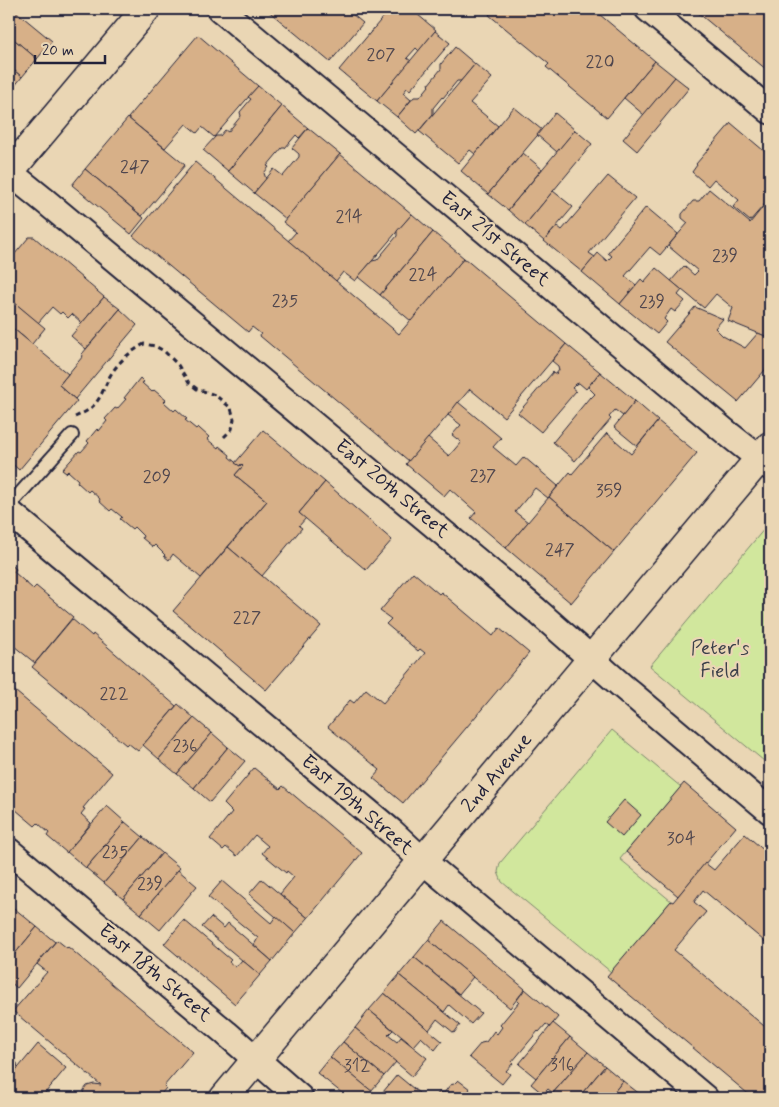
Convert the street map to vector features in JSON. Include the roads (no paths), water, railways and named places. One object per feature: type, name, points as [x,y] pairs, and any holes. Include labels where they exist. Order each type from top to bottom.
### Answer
[{"type":"main road","points":[[9,172],[146,9]]},
{"type":"main road","name":"2nd Avenue","points":[[224,1098],[592,659],[767,458]]},
{"type":"street","name":"East 21st Street","points":[[220,9],[696,407],[767,458]]},
{"type":"street","points":[[648,9],[770,111]]},
{"type":"street","name":"East 20th Street","points":[[9,172],[506,584],[621,686],[770,811]]},
{"type":"street","name":"East 19th Street","points":[[9,512],[392,832],[423,861],[705,1098]]},
{"type":"street","name":"East 18th Street","points":[[9,851],[226,1033],[300,1098]]},
{"type":"lane","points":[[9,506],[72,435]]},
{"type":"park label","name":"Peter's Field","points":[[720,660]]}]
